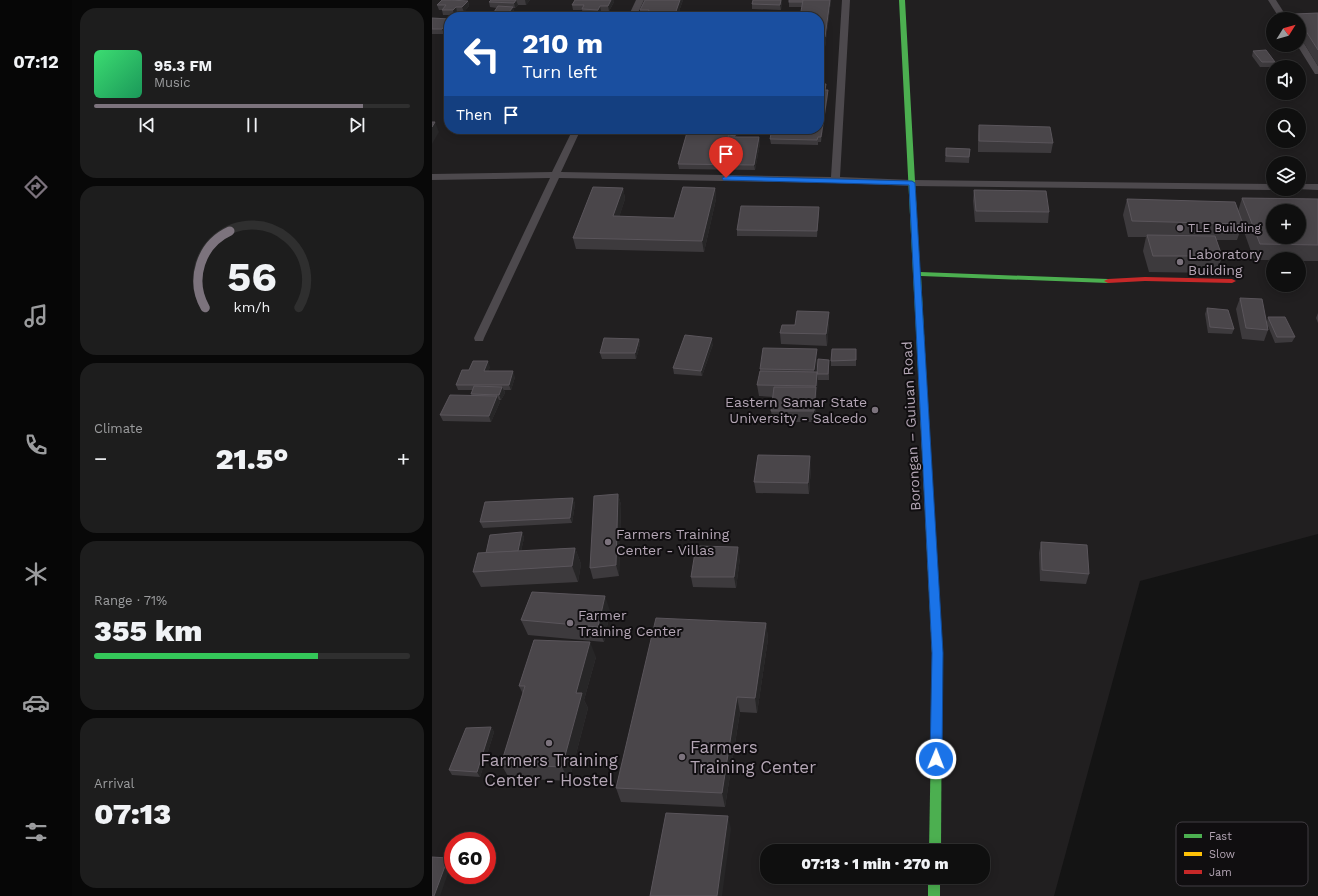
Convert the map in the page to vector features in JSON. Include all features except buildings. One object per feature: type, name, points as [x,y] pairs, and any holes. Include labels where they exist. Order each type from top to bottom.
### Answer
[{"type":"main road","name":"Borongan – Guiuan Road","points":[[902,0],[937,653],[935,844]]},
{"type":"main road","points":[[917,274],[1109,281],[1145,279],[1232,281]]},
{"type":"main road","points":[[934,884],[934,896]]},
{"type":"lane","points":[[634,12],[640,0]]},
{"type":"lane","points":[[835,180],[846,0]]},
{"type":"lane","points":[[1272,0],[1280,12]]},
{"type":"lane","points":[[1305,52],[1318,72]]},
{"type":"lane","points":[[479,338],[574,134]]},
{"type":"lane","points":[[432,177],[554,175],[835,180],[912,183],[1266,187]]},
{"type":"lane","points":[[1306,187],[1318,187]]},
{"type":"shaded area","name":"Eastern Samar State University - Salcedo","points":[[432,0],[1318,0],[1318,534],[1140,581],[1054,896],[432,896]]},
{"type":"traffic: fast","points":[[902,0],[922,371]]},
{"type":"traffic: fast","points":[[917,274],[1108,281]]},
{"type":"traffic: fast","points":[[935,844],[937,680]]},
{"type":"traffic: fast","points":[[934,884],[934,896]]},
{"type":"traffic: slow","points":[[922,371],[937,653],[937,680]]},
{"type":"traffic: jam","points":[[1108,281],[1145,279],[1232,281]]},
{"type":"place","name":"TLE Building","points":[[1180,228]]},
{"type":"place","name":"Laboratory Building","points":[[1180,262]]},
{"type":"place","name":"Eastern Samar State University - Salcedo","points":[[875,410]]},
{"type":"place","name":"Farmers Training Center - Villas","points":[[608,542]]},
{"type":"place","name":"Farmer Training Center","points":[[570,623]]},
{"type":"place","name":"Farmers Training Center - Hostel","points":[[549,743]]},
{"type":"place","name":"Farmers Training Center","points":[[682,757]]},
{"type":"route","points":[[726,178],[912,183],[937,653],[936,759]]}]
